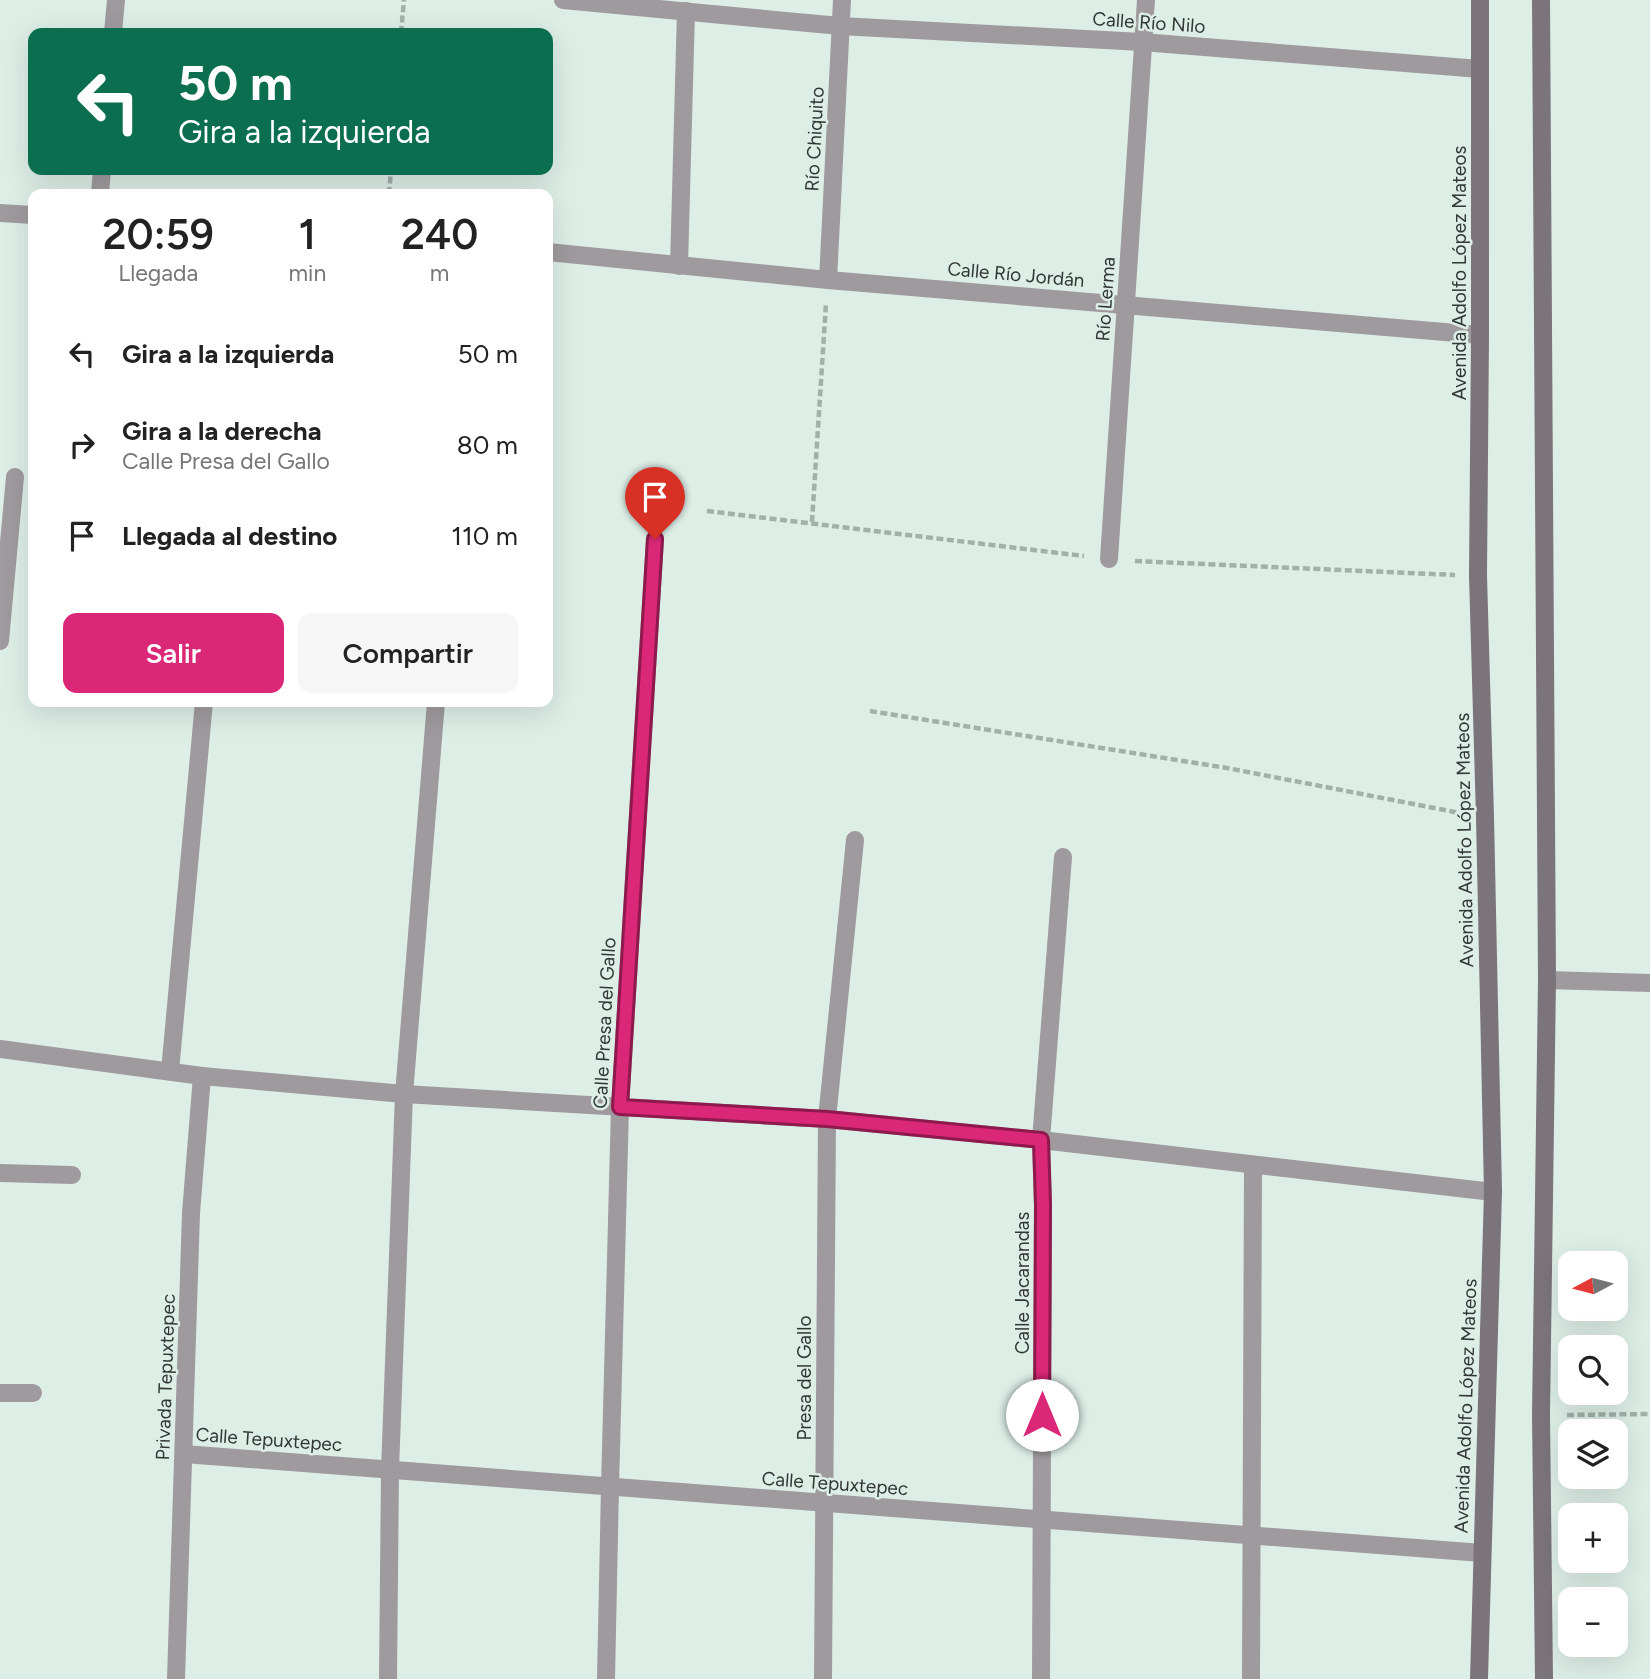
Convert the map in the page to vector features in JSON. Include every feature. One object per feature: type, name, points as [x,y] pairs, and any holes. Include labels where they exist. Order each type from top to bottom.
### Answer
[{"type":"street","points":[[113,28],[116,0]]},
{"type":"street","name":"Calle Río Nilo","points":[[563,0],[840,26],[1142,42],[1480,69]]},
{"type":"street","name":"Río Chiquito","points":[[828,280],[842,0]]},
{"type":"street","name":"Río Lerma","points":[[1109,559],[1146,0]]},
{"type":"street","name":"Avenida Adolfo López Mateos","points":[[1479,1679],[1493,1192],[1478,576],[1480,0]]},
{"type":"street","points":[[1541,0],[1547,980],[1541,1415],[1544,1679]]},
{"type":"street","points":[[679,266],[686,11]]},
{"type":"street","points":[[0,214],[28,215]]},
{"type":"street","name":"Calle Río Jordán","points":[[553,253],[828,280],[1480,335]]},
{"type":"street","points":[[0,641],[15,477]]},
{"type":"street","name":"Calle Presa del Gallo","points":[[606,1679],[620,1107],[655,539]]},
{"type":"street","points":[[170,1071],[204,707]]},
{"type":"street","points":[[388,1679],[390,1470],[404,1094],[436,707]]},
{"type":"street","name":"Presa del Gallo","points":[[823,1679],[827,1119],[855,840]]},
{"type":"street","name":"Calle Jacarandas","points":[[1041,1679],[1041,1140],[1063,857]]},
{"type":"street","points":[[1547,980],[1650,983]]},
{"type":"street","points":[[0,1049],[202,1076],[404,1094],[827,1119],[1041,1140],[1493,1192]]},
{"type":"street","name":"Privada Tepuxtepec","points":[[176,1679],[191,1213],[202,1076]]},
{"type":"street","points":[[1251,1679],[1253,1165]]},
{"type":"street","points":[[0,1173],[72,1175]]},
{"type":"street","points":[[0,1393],[33,1393]]},
{"type":"street","name":"Calle Tepuxtepec","points":[[184,1454],[1482,1553]]},
{"type":"path","points":[[401,28],[404,0]]},
{"type":"path","points":[[812,522],[828,280]]},
{"type":"path","points":[[870,711],[1227,768],[1485,817]]},
{"type":"path","points":[[1541,1415],[1650,1414]]},
{"type":"route","points":[[655,539],[620,1107],[827,1119],[1041,1140],[1042,1415]]}]
